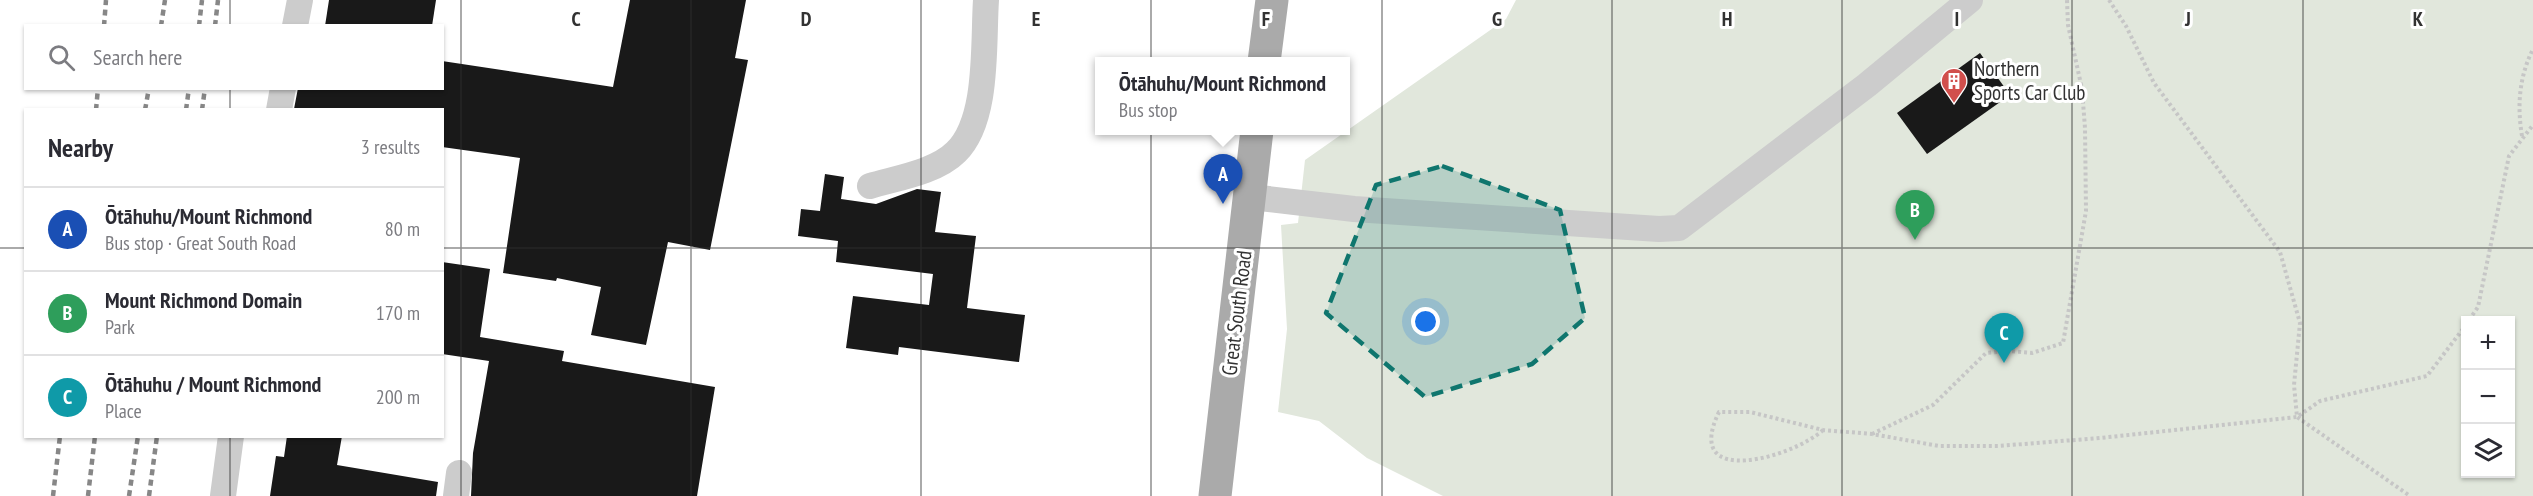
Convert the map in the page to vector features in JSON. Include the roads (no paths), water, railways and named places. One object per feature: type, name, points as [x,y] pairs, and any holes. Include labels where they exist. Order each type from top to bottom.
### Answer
[{"type":"main road","points":[[1265,57],[1272,0]]},
{"type":"main road","name":"Great South Road","points":[[1215,496],[1257,135]]},
{"type":"lane","points":[[295,24],[300,0]]},
{"type":"lane","points":[[870,186],[938,164],[956,152],[971,132],[979,103],[986,0]]},
{"type":"lane","points":[[1251,197],[1354,210],[1659,230],[1679,228],[1867,85],[1970,0]]},
{"type":"lane","points":[[279,108],[283,90]]},
{"type":"lane","points":[[223,496],[231,438]]},
{"type":"railway","points":[[104,24],[106,0]]},
{"type":"railway","points":[[161,24],[165,0]]},
{"type":"railway","points":[[199,24],[202,0]]},
{"type":"railway","points":[[215,24],[218,0]]},
{"type":"railway","points":[[96,108],[98,90]]},
{"type":"railway","points":[[145,108],[149,90]]},
{"type":"railway","points":[[186,108],[189,90]]},
{"type":"railway","points":[[202,108],[205,90]]},
{"type":"railway","points":[[53,496],[60,438]]},
{"type":"railway","points":[[88,496],[95,438]]},
{"type":"railway","points":[[129,496],[138,438]]},
{"type":"railway","points":[[149,496],[157,438]]},
{"type":"place","name":"Northern Sports Car Club","points":[[1954,104]]},
{"type":"place","name":"Ōtāhuhu/Mount Richmond","points":[[1223,204]]},
{"type":"place","name":"Mount Richmond Domain","points":[[1915,240]]},
{"type":"place","name":"Ōtāhuhu / Mount Richmond","points":[[2004,363]]}]
